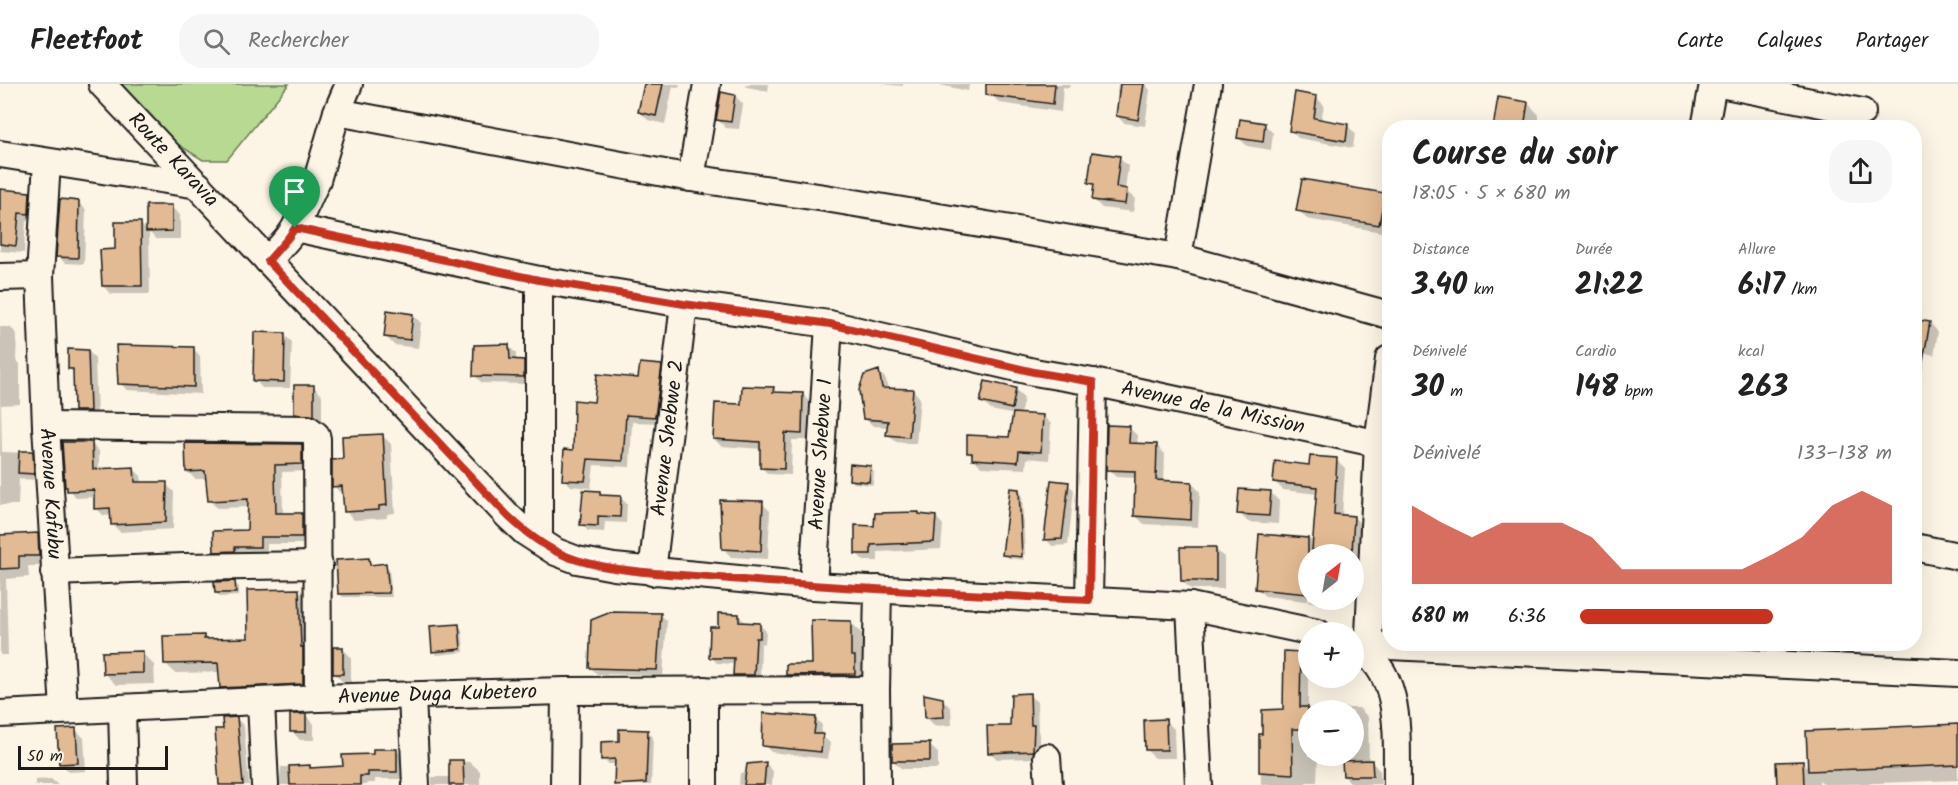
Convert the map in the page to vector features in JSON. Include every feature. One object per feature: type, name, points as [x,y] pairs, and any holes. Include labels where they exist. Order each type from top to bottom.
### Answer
[{"type":"street","name":"Route Karavia","points":[[102,84],[268,261]]},
{"type":"street","points":[[349,84],[337,112],[317,180],[295,228],[268,261],[508,516],[556,552],[577,560],[652,572],[813,586],[1190,606],[1298,629]]},
{"type":"street","points":[[691,178],[707,84]]},
{"type":"street","points":[[1178,256],[1208,84]]},
{"type":"street","points":[[1706,120],[1713,84]]},
{"type":"street","points":[[1720,84],[1862,112]]},
{"type":"street","points":[[337,112],[691,178],[1178,256],[1382,313]]},
{"type":"street","points":[[0,154],[198,185]]},
{"type":"street","name":"Avenue Kafubu","points":[[46,162],[40,276],[54,572],[64,710]]},
{"type":"street","name":"Avenue de la Mission","points":[[295,228],[539,280],[684,304],[830,324],[1034,372],[1093,382],[1382,445]]},
{"type":"street","points":[[0,277],[40,276]]},
{"type":"street","points":[[539,280],[539,541]]},
{"type":"street","name":"Avenue Shebwe 2","points":[[652,572],[684,304]]},
{"type":"street","name":"Avenue Shebwe 1","points":[[813,586],[830,324]]},
{"type":"street","points":[[1089,600],[1093,382]]},
{"type":"street","points":[[46,426],[308,429],[316,435],[319,565],[318,698]]},
{"type":"street","points":[[1364,639],[1382,464]]},
{"type":"street","points":[[1922,549],[1958,556]]},
{"type":"street","points":[[54,572],[319,565]]},
{"type":"street","points":[[878,589],[876,690],[878,785]]},
{"type":"street","points":[[1190,606],[1199,785]]},
{"type":"street","points":[[1364,649],[1382,650]]},
{"type":"street","points":[[1364,650],[1376,662],[1388,684],[1395,721],[1397,785]]},
{"type":"street","points":[[1413,651],[1958,673]]},
{"type":"street","points":[[704,690],[705,785]]},
{"type":"street","name":"Avenue Duga Kubetero","points":[[0,714],[318,698],[566,691],[876,690]]},
{"type":"street","points":[[564,785],[566,691]]},
{"type":"street","points":[[412,696],[416,785]]},
{"type":"street","points":[[261,702],[265,785]]},
{"type":"street","points":[[122,709],[124,785]]},
{"type":"street","points":[[1047,757],[1049,785]]},
{"type":"green space","points":[[119,84],[289,84],[227,160],[203,160],[174,142]]},
{"type":"building","points":[[644,84],[663,84],[656,116],[638,112]]},
{"type":"building","points":[[986,84],[1055,84],[1053,104],[986,95]]},
{"type":"building","points":[[1120,84],[1144,84],[1138,120],[1116,116]]},
{"type":"building","points":[[721,92],[735,95],[731,122],[716,120]]},
{"type":"building","points":[[1295,92],[1317,96],[1314,118],[1348,124],[1346,141],[1289,131]]},
{"type":"building","points":[[1498,97],[1528,102],[1525,120],[1494,120]]},
{"type":"building","points":[[1240,119],[1265,123],[1263,142],[1237,138]]},
{"type":"building","points":[[1092,152],[1120,156],[1116,187],[1127,189],[1125,204],[1092,200],[1094,184],[1088,183]]},
{"type":"building","points":[[1302,179],[1382,192],[1379,225],[1296,211]]},
{"type":"building","points":[[0,189],[30,192],[29,214],[19,213],[16,246],[0,244]]},
{"type":"building","points":[[60,199],[79,201],[78,258],[56,257]]},
{"type":"building","points":[[146,205],[172,205],[172,231],[146,232]]},
{"type":"building","points":[[115,222],[141,222],[142,286],[102,286],[100,250],[115,249]]},
{"type":"building","points":[[387,310],[413,314],[410,340],[384,337]]},
{"type":"building","points":[[1922,320],[1930,322],[1922,367]]},
{"type":"building","points":[[254,332],[285,333],[284,382],[253,381]]},
{"type":"building","points":[[509,344],[510,359],[524,360],[524,377],[473,376],[474,345]]},
{"type":"building","points":[[116,345],[194,347],[194,387],[118,384]]},
{"type":"building","points":[[68,349],[88,350],[90,411],[74,411],[73,369],[68,369]]},
{"type":"building","points":[[640,363],[662,365],[655,417],[626,415],[623,461],[588,459],[585,481],[562,480],[564,449],[573,450],[574,400],[594,402],[597,374],[638,378]]},
{"type":"building","points":[[879,370],[882,388],[913,389],[909,437],[886,435],[888,421],[863,419],[859,390],[864,375]]},
{"type":"building","points":[[985,381],[1016,388],[1012,409],[980,402]]},
{"type":"building","points":[[294,385],[314,385],[314,416],[294,414]]},
{"type":"building","points":[[742,386],[774,387],[773,392],[803,393],[802,434],[785,433],[784,469],[760,468],[760,442],[713,439],[715,403],[741,404]]},
{"type":"building","points":[[1013,413],[1043,415],[1041,452],[1019,451],[1018,462],[972,459],[972,453],[967,453],[967,435],[1009,437]]},
{"type":"building","points":[[1107,425],[1130,426],[1129,443],[1157,444],[1156,480],[1192,482],[1191,520],[1134,516],[1135,471],[1106,470]]},
{"type":"building","points":[[383,434],[387,505],[379,506],[379,510],[344,512],[342,486],[332,487],[332,460],[343,459],[342,436]]},
{"type":"building","points":[[62,442],[92,442],[93,469],[134,467],[135,482],[167,482],[166,522],[111,525],[110,508],[94,509],[94,490],[67,491]]},
{"type":"building","points":[[185,443],[302,444],[302,464],[275,465],[275,473],[276,513],[302,513],[302,537],[260,537],[260,547],[235,547],[235,551],[214,552],[213,531],[247,530],[248,499],[208,501],[205,471],[186,472]]},
{"type":"building","points":[[19,451],[33,451],[34,474],[18,473]]},
{"type":"building","points":[[1310,456],[1337,458],[1334,514],[1354,516],[1352,544],[1312,544],[1317,487],[1273,482],[1275,461],[1309,465]]},
{"type":"building","points":[[850,464],[871,466],[869,482],[849,480]]},
{"type":"building","points":[[1051,480],[1069,482],[1062,539],[1044,540]]},
{"type":"building","points":[[1010,488],[1019,489],[1022,557],[1002,555]]},
{"type":"building","points":[[1239,489],[1271,491],[1269,516],[1237,514]]},
{"type":"building","points":[[583,490],[600,491],[600,495],[621,496],[620,517],[598,516],[598,526],[580,525]]},
{"type":"building","points":[[720,500],[763,501],[761,551],[722,549]]},
{"type":"building","points":[[919,512],[919,514],[936,516],[934,542],[871,545],[871,554],[855,554],[855,525],[874,526],[875,513]]},
{"type":"building","points":[[38,533],[39,556],[19,556],[19,568],[0,569],[0,535]]},
{"type":"building","points":[[1259,534],[1308,538],[1308,544],[1298,544],[1298,593],[1255,589]]},
{"type":"building","points":[[1180,547],[1216,547],[1216,581],[1181,581]]},
{"type":"building","points":[[369,558],[370,565],[386,563],[389,593],[338,594],[336,560]]},
{"type":"building","points":[[235,581],[236,593],[215,593],[214,582]]},
{"type":"building","points":[[299,589],[303,684],[220,688],[218,663],[164,664],[163,636],[204,635],[204,639],[248,638],[247,590]]},
{"type":"building","points":[[611,612],[661,613],[657,670],[589,668],[591,620]]},
{"type":"building","points":[[718,613],[739,614],[739,622],[760,623],[760,638],[756,638],[754,675],[733,675],[734,658],[709,658],[710,627],[718,627]]},
{"type":"building","points":[[811,620],[851,621],[851,656],[855,656],[855,674],[786,675],[786,664],[812,664]]},
{"type":"building","points":[[459,624],[461,649],[432,652],[430,626]]},
{"type":"building","points":[[333,647],[343,647],[343,674],[333,674]]},
{"type":"building","points":[[143,651],[143,673],[103,674],[102,652]]},
{"type":"building","points":[[1284,651],[1298,652],[1300,700],[1298,700],[1298,729],[1292,729],[1293,774],[1259,772],[1259,734],[1262,734],[1262,710],[1283,709]]},
{"type":"building","points":[[1030,693],[1031,725],[1034,725],[1033,751],[988,753],[987,726],[1010,726],[1011,694]]},
{"type":"building","points":[[924,694],[943,698],[944,717],[925,718]]},
{"type":"building","points":[[763,713],[816,717],[814,734],[823,734],[821,752],[762,746]]},
{"type":"building","points":[[290,714],[306,714],[306,732],[290,732]]},
{"type":"building","points":[[237,717],[243,785],[219,785],[215,729],[223,729],[222,718]]},
{"type":"building","points":[[1166,719],[1167,750],[1145,750],[1144,720]]},
{"type":"building","points":[[1958,724],[1958,765],[1808,771],[1806,731]]},
{"type":"building","points":[[76,728],[78,763],[59,764],[57,729]]},
{"type":"building","points":[[619,729],[648,730],[646,783],[614,785],[615,759],[601,760],[601,742],[619,741]]},
{"type":"building","points":[[930,743],[930,761],[892,761],[892,744]]},
{"type":"building","points":[[373,749],[397,749],[397,772],[368,772],[368,776],[360,776],[360,785],[290,785],[289,766],[310,765],[310,768],[343,766],[342,755],[373,754]]},
{"type":"building","points":[[449,760],[463,760],[464,785],[449,785]]},
{"type":"building","points":[[1364,760],[1372,760],[1373,776],[1343,776],[1342,766],[1364,766]]},
{"type":"building","points":[[1803,761],[1804,785],[1777,785],[1776,762]]},
{"type":"building","points":[[766,762],[764,785],[744,785],[747,764]]},
{"type":"route","points":[[295,228],[539,280],[684,304],[830,324],[1034,372],[1093,382],[1089,600],[813,586],[652,572],[577,560],[556,552],[525,532],[508,516],[268,261],[295,228]]}]
